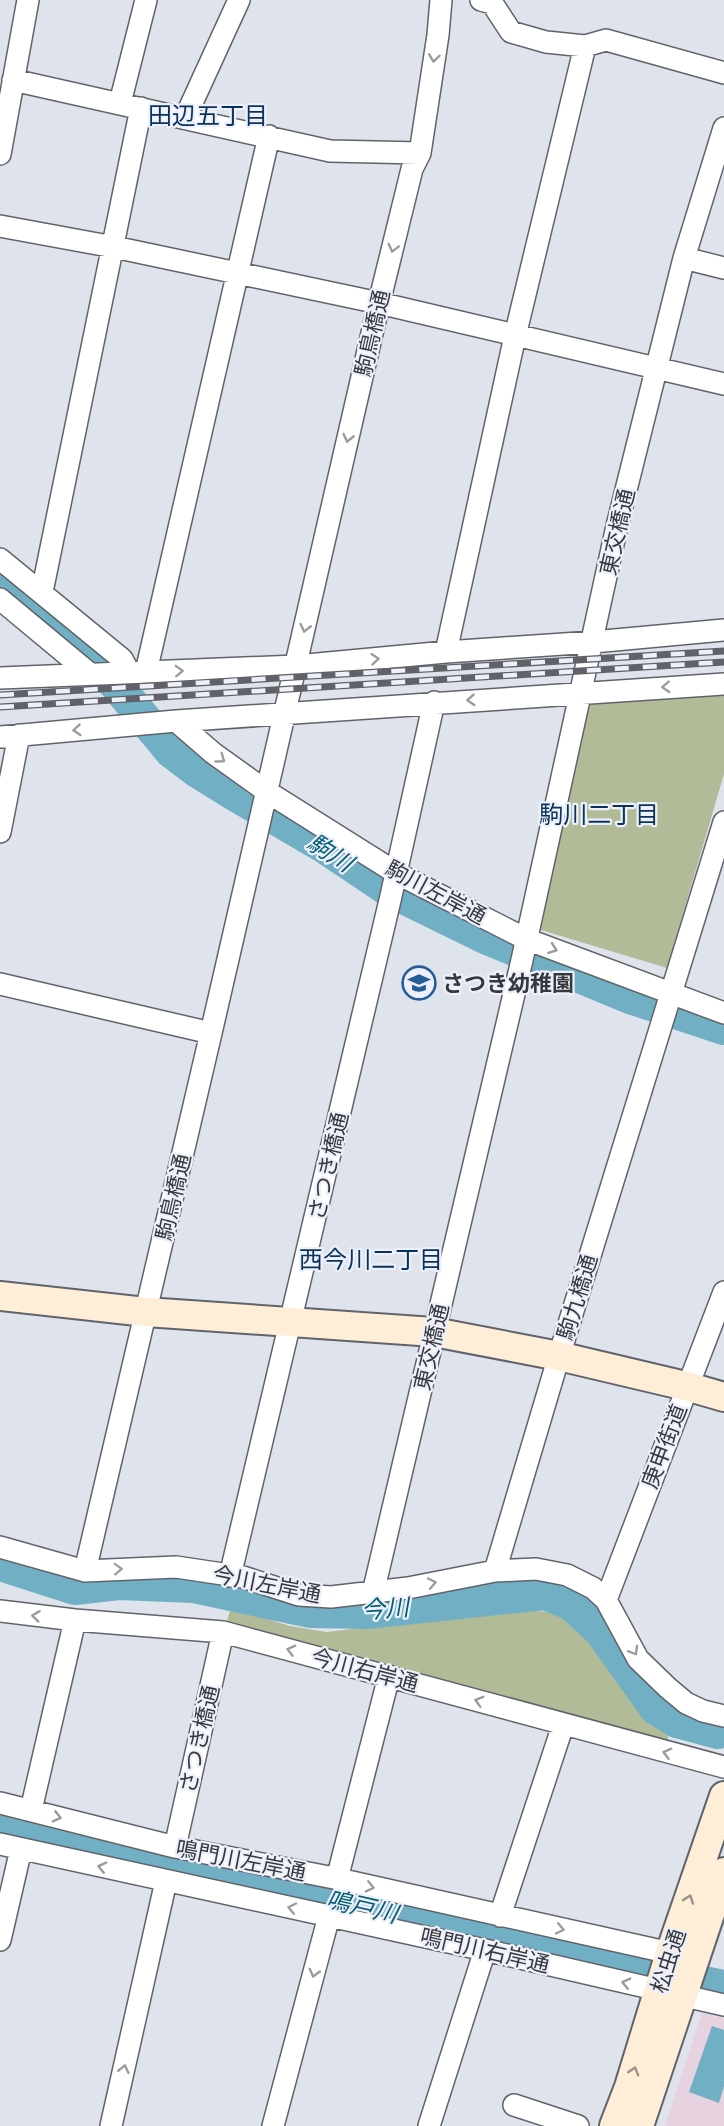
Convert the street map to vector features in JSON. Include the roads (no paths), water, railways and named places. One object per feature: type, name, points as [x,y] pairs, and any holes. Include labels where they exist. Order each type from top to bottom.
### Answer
[{"type":"street","points":[[0,154],[28,0]]},
{"type":"street","points":[[120,103],[146,0]]},
{"type":"street","points":[[185,118],[239,0]]},
{"type":"street","name":"駒鳥橋通","points":[[85,1571],[379,303],[412,169],[420,153],[441,0]]},
{"type":"street","points":[[481,0],[492,3],[511,32],[546,42],[585,46],[606,40],[724,73]]},
{"type":"street","points":[[446,652],[515,336],[585,46]]},
{"type":"street","points":[[14,80],[330,151],[420,153]]},
{"type":"street","points":[[42,592],[141,108]]},
{"type":"street","name":"東交橋通","points":[[373,1593],[524,950],[617,525],[684,258],[724,128]]},
{"type":"street","points":[[132,672],[238,275],[268,136]]},
{"type":"street","points":[[0,226],[379,303],[724,384]]},
{"type":"street","points":[[684,258],[724,268]]},
{"type":"street","points":[[0,559],[122,659],[132,672]]},
{"type":"street","points":[[0,599],[89,673]]},
{"type":"street","points":[[0,678],[296,666],[724,630]]},
{"type":"street","points":[[0,832],[9,736],[434,702],[724,684]]},
{"type":"street","points":[[397,873],[434,702]]},
{"type":"street","name":"駒川左岸通","points":[[167,722],[213,753],[265,795],[524,950],[672,994],[724,1013]]},
{"type":"street","points":[[672,994],[724,822]]},
{"type":"street","name":"さつき橋通","points":[[230,1576],[397,873]]},
{"type":"street","points":[[0,984],[211,1033]]},
{"type":"street","name":"駒九橋通","points":[[495,1571],[559,1356],[672,994]]},
{"type":"street","name":"庚申街道","points":[[606,1600],[686,1386],[724,1292]]},
{"type":"street","points":[[0,1296],[146,1312],[434,1332],[559,1356],[724,1397]]},
{"type":"street","name":"今川左岸通","points":[[0,1547],[85,1571],[176,1567],[243,1577],[299,1595],[331,1597],[373,1593],[495,1571],[536,1569],[567,1575],[593,1588],[606,1600],[638,1659],[686,1703],[703,1711],[724,1716]]},
{"type":"street","name":"今川右岸通","points":[[0,1611],[75,1620],[222,1632],[724,1767]]},
{"type":"street","points":[[31,1810],[75,1620]]},
{"type":"street","name":"さつき橋通","points":[[174,1847],[222,1632]]},
{"type":"street","points":[[337,1879],[389,1676]]},
{"type":"street","points":[[500,1916],[563,1725]]},
{"type":"street","name":"松虫通","points":[[639,2126],[671,1992],[724,1796]]},
{"type":"street","name":"鳴門川左岸通","points":[[0,1803],[174,1847],[337,1879],[682,1956]]},
{"type":"street","name":"鳴門川右岸通","points":[[0,1844],[485,1950],[724,2005]]},
{"type":"street","points":[[0,1940],[21,1849]]},
{"type":"street","name":"松虫通","points":[[682,1956],[724,1872]]},
{"type":"street","points":[[111,2126],[166,1881]]},
{"type":"street","points":[[273,2126],[329,1916]]},
{"type":"street","points":[[429,2126],[485,1950]]},
{"type":"street","name":"松虫通","points":[[614,2126],[671,1992]]},
{"type":"street","points":[[514,2105],[578,2126]]},
{"type":"water","points":[[712,2026],[724,2030],[724,2086],[719,2103],[689,2092]]},
{"type":"waterway","name":"駒川","points":[[0,578],[29,606],[94,658],[171,751],[196,770],[322,845],[389,890],[485,937],[630,997],[724,1028]]},
{"type":"waterway","name":"今川","points":[[0,1564],[75,1588],[119,1583],[193,1586],[310,1611],[367,1612],[545,1593],[572,1604],[601,1631],[656,1708],[677,1721],[718,1732]]},
{"type":"waterway","name":"鳴戸川","points":[[0,1826],[536,1948],[724,1987]]},
{"type":"railway","points":[[0,695],[724,651]]},
{"type":"railway","points":[[0,707],[724,662]]},
{"type":"place","name":"さつき幼稚園","points":[[419,983]]},
{"type":"district","name":"田辺五丁目","points":[[208,116]]},
{"type":"district","name":"駒川二丁目","points":[[599,815]]},
{"type":"district","name":"西今川二丁目","points":[[371,1260]]}]
